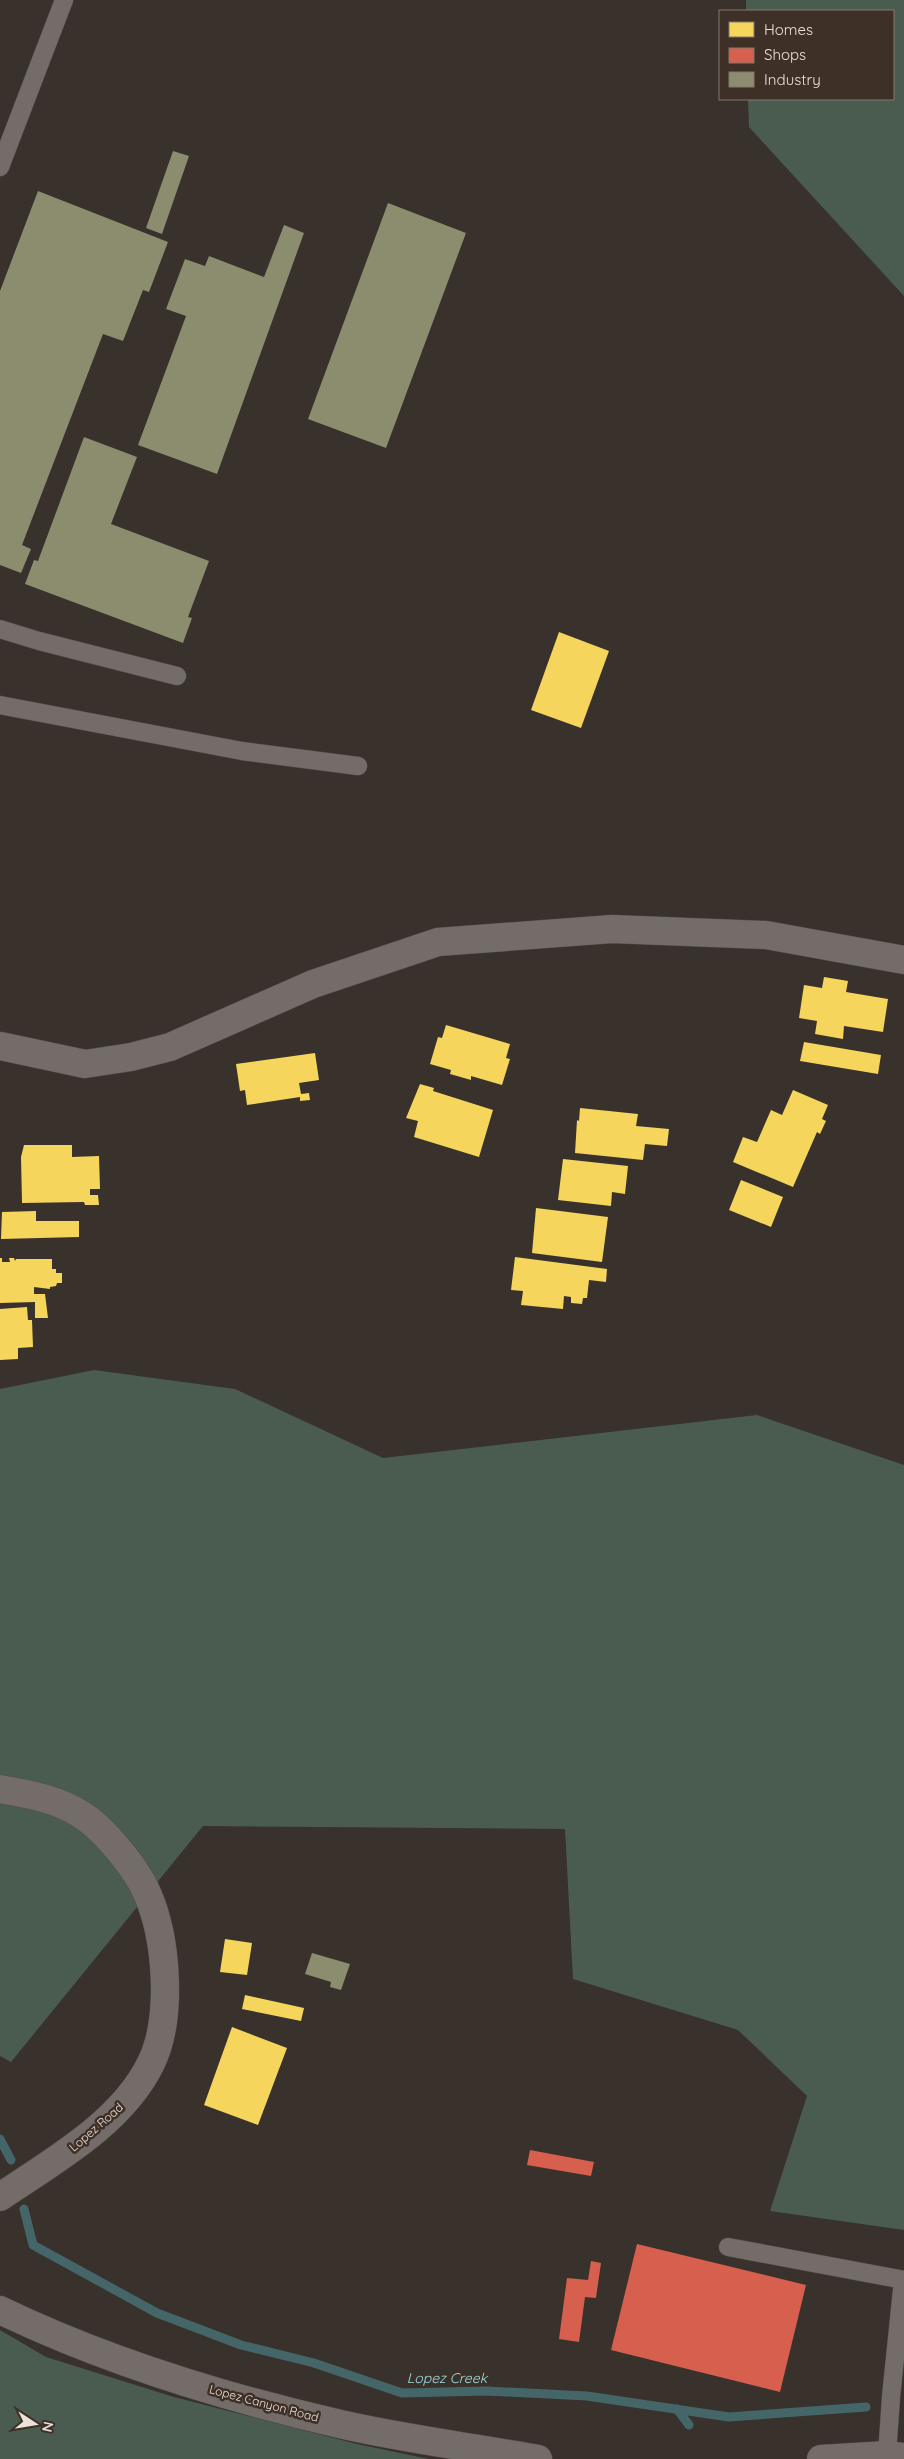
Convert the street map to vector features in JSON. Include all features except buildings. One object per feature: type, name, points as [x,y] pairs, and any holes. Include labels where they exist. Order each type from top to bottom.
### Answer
[{"type":"street","points":[[0,1046],[85,1064],[131,1057],[170,1046],[313,984],[438,942],[612,929],[766,934],[904,960]]},
{"type":"street","name":"Lopez Road","points":[[0,1789],[45,1798],[82,1815],[116,1845],[147,1892],[161,1941],[164,1988],[162,2028],[151,2063],[124,2102],[81,2143],[0,2197]]},
{"type":"street","name":"Lopez Canyon Road","points":[[0,2310],[57,2337],[135,2367],[264,2404],[342,2424],[538,2459]]},
{"type":"street","points":[[821,2459],[896,2456]]},
{"type":"lane","points":[[0,167],[64,0]]},
{"type":"lane","points":[[0,629],[39,641],[177,676]]},
{"type":"lane","points":[[0,704],[242,751],[358,766]]},
{"type":"lane","points":[[728,2247],[904,2280],[891,2397],[896,2456]]},
{"type":"green space","points":[[746,0],[904,0],[904,296],[749,127],[748,100],[894,100],[894,10],[746,10]]},
{"type":"green space","points":[[94,1370],[235,1389],[383,1458],[757,1415],[904,1465],[904,2230],[770,2211],[807,2096],[738,2030],[573,1979],[565,1829],[203,1826],[11,2062],[0,2056],[0,1389]]},
{"type":"green space","points":[[0,2330],[46,2357],[174,2397],[357,2444],[429,2459],[0,2459]]},
{"type":"waterway","name":"Lopez Creek","points":[[0,2139],[11,2160]]},
{"type":"waterway","name":"Lopez Creek","points":[[24,2209],[33,2245],[157,2313],[241,2345],[314,2363],[402,2393],[487,2391],[587,2396],[729,2417],[866,2407]]},
{"type":"waterway","points":[[677,2409],[689,2425]]}]
